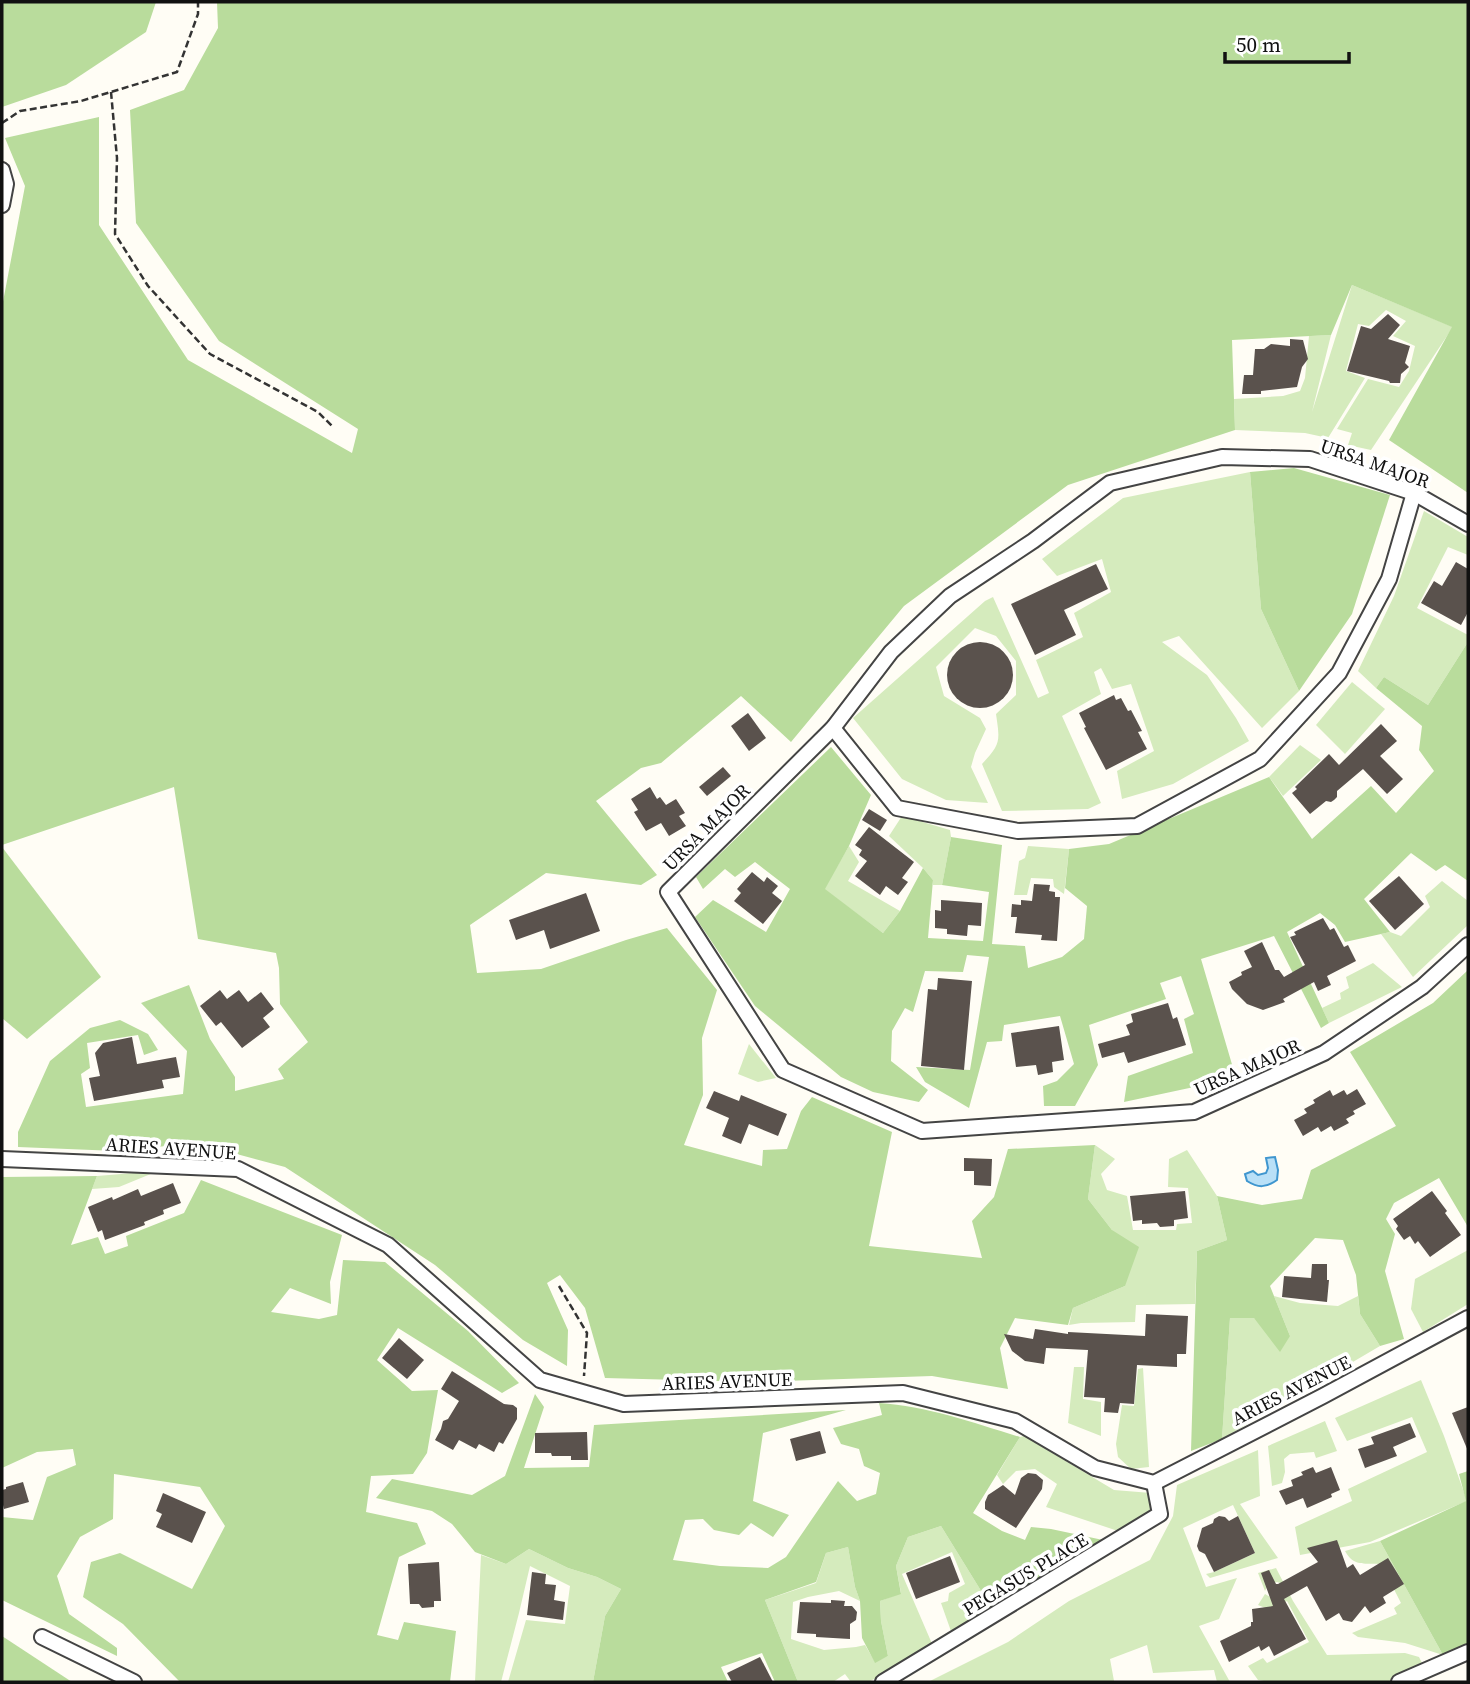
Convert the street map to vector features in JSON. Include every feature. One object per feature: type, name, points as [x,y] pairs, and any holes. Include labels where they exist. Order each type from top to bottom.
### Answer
[{"type":"street","points":[[2,170],[6,184],[2,205]]},
{"type":"street","name":"URSA MAJOR","points":[[1468,524],[1414,493],[1310,459],[1222,457],[1110,483],[1033,541],[950,596],[891,652],[833,728],[668,892],[783,1070],[922,1131],[1194,1112],[1324,1054],[1422,987],[1468,945]]},
{"type":"street","points":[[833,728],[897,808],[1018,831],[1137,826],[1260,759],[1339,673],[1389,579],[1414,493]]},
{"type":"street","name":"ARIES AVENUE","points":[[2,1159],[238,1169],[388,1245],[540,1380],[624,1404],[903,1393],[1015,1422],[1095,1468],[1154,1482],[1468,1318]]},
{"type":"street","name":"PEGASUS PLACE","points":[[883,1682],[1160,1514],[1154,1482]]},
{"type":"street","points":[[42,1637],[134,1682]]},
{"type":"street","points":[[1399,1682],[1468,1653]]},
{"type":"path","points":[[2,122],[20,111],[81,101],[177,72],[198,14],[198,2]]},
{"type":"path","points":[[111,92],[117,158],[115,234],[148,286],[210,354],[318,412],[332,426]]},
{"type":"path","points":[[559,1286],[587,1333],[583,1392]]},
{"type":"green space","points":[[2,2],[156,2],[146,32],[66,85],[2,107]]},
{"type":"green space","points":[[217,2],[1468,2],[1468,493],[1389,440],[1452,327],[1352,285],[1331,335],[1232,340],[1235,430],[1068,485],[904,606],[791,742],[741,696],[661,763],[641,768],[596,801],[657,875],[641,885],[546,873],[470,925],[477,973],[541,969],[667,928],[717,990],[702,1038],[703,1095],[684,1145],[762,1166],[763,1150],[787,1149],[801,1111],[812,1097],[892,1132],[869,1246],[982,1258],[972,1221],[994,1197],[1008,1149],[1095,1145],[1088,1199],[1112,1230],[1139,1247],[1125,1286],[1073,1308],[1068,1325],[1015,1318],[1000,1348],[1008,1389],[932,1376],[755,1382],[605,1378],[585,1308],[560,1275],[547,1283],[568,1330],[567,1366],[523,1340],[435,1265],[285,1167],[196,1143],[117,1151],[18,1147],[18,1132],[50,1061],[90,1028],[120,1020],[148,1034],[158,1050],[144,1055],[138,1035],[87,1043],[90,1068],[81,1074],[86,1107],[183,1094],[187,1051],[141,1003],[189,985],[210,1039],[235,1077],[235,1091],[284,1079],[278,1069],[308,1042],[280,1004],[276,953],[198,939],[174,787],[2,845],[2,307],[25,186],[5,138],[99,117],[99,225],[188,360],[352,453],[358,429],[219,341],[136,223],[130,110],[184,90],[218,28]]},
{"type":"green space","points":[[1352,285],[1453,327],[1371,450],[1348,445],[1352,433],[1337,429],[1368,379],[1399,387],[1409,371],[1415,346],[1393,336],[1406,321],[1386,310],[1369,326],[1358,324],[1346,371],[1365,378],[1328,438],[1305,433],[1235,430],[1234,399],[1283,396],[1300,391],[1305,378],[1309,336],[1331,335],[1312,412]]},
{"type":"green space","points":[[1294,468],[1390,495],[1352,614],[1299,691],[1261,609],[1250,472]]},
{"type":"green space","points":[[1250,472],[1261,609],[1299,691],[1262,728],[1179,636],[1162,642],[1207,675],[1249,741],[1173,784],[1122,799],[1117,771],[1154,751],[1131,684],[1112,689],[1101,668],[1094,672],[1101,694],[1062,716],[1101,803],[1088,809],[1002,811],[982,764],[998,742],[996,714],[1016,695],[1016,661],[996,636],[975,628],[936,667],[944,696],[980,718],[986,729],[971,767],[988,803],[946,800],[902,779],[853,718],[985,601],[993,597],[1038,698],[1049,693],[1036,660],[1083,637],[1074,613],[1111,592],[1102,559],[1057,576],[1042,559],[1123,498]]},
{"type":"green space","points":[[1424,511],[1468,537],[1468,555],[1448,547],[1417,608],[1468,635],[1468,642],[1428,705],[1384,677],[1376,688],[1358,671],[1394,596]]},
{"type":"green space","points":[[1468,642],[1468,881],[1445,865],[1436,871],[1411,853],[1364,899],[1390,932],[1345,942],[1335,925],[1320,913],[1287,932],[1329,1023],[1321,1028],[1274,936],[1201,959],[1236,1078],[1124,1102],[1128,1076],[1193,1053],[1184,1019],[1194,1014],[1181,976],[1160,983],[1166,999],[1089,1025],[1098,1065],[1075,1106],[1044,1106],[1043,1086],[1057,1081],[1074,1064],[1060,1016],[1004,1025],[1002,1041],[987,1042],[969,1108],[925,1082],[916,1067],[970,1070],[989,957],[967,955],[963,972],[925,971],[913,1012],[905,1008],[892,1031],[891,1061],[928,1090],[919,1102],[873,1092],[841,1077],[755,1006],[695,917],[713,900],[766,932],[790,889],[755,862],[735,877],[725,869],[703,889],[696,877],[831,747],[871,795],[849,846],[825,889],[883,933],[900,911],[923,868],[933,880],[928,938],[983,941],[989,892],[942,885],[951,837],[1002,845],[992,944],[1025,946],[1028,968],[1062,957],[1084,939],[1087,906],[1065,888],[1069,849],[1109,844],[1269,777],[1312,839],[1371,786],[1396,813],[1434,771],[1419,750],[1422,726],[1376,688],[1384,677],[1428,705]]},
{"type":"green space","points":[[1352,682],[1385,709],[1345,754],[1316,725]]},
{"type":"green space","points":[[1300,745],[1321,760],[1283,796],[1269,777]]},
{"type":"green space","points":[[902,816],[950,830],[942,885],[933,885],[933,880],[923,868],[889,836]]},
{"type":"green space","points":[[849,846],[859,862],[848,881],[900,911],[883,933],[824,889]]},
{"type":"green space","points":[[1028,846],[1069,849],[1064,894],[1054,887],[1053,879],[1031,878],[1027,895],[1014,895],[1019,861],[1025,858]]},
{"type":"green space","points":[[2,847],[101,977],[27,1039],[2,1018]]},
{"type":"green space","points":[[1442,881],[1468,901],[1468,925],[1413,977],[1381,934],[1390,932],[1401,936],[1430,907],[1425,896]]},
{"type":"green space","points":[[1373,963],[1402,987],[1329,1023],[1322,1008],[1341,999],[1340,993],[1349,988],[1346,977]]},
{"type":"green space","points":[[1468,970],[1468,1227],[1439,1178],[1394,1203],[1386,1219],[1395,1234],[1385,1271],[1404,1339],[1380,1346],[1360,1314],[1356,1275],[1343,1240],[1315,1238],[1270,1286],[1290,1336],[1280,1352],[1254,1318],[1230,1318],[1222,1439],[1191,1451],[1197,1251],[1227,1240],[1217,1196],[1262,1205],[1302,1199],[1311,1170],[1396,1126],[1350,1052],[1433,1003]]},
{"type":"green space","points":[[749,1044],[776,1078],[758,1082],[738,1074]]},
{"type":"green space","points":[[1095,1145],[1115,1159],[1101,1174],[1107,1190],[1127,1196],[1133,1230],[1176,1230],[1177,1224],[1192,1223],[1188,1188],[1168,1187],[1169,1159],[1187,1150],[1217,1196],[1227,1240],[1197,1251],[1195,1304],[1136,1305],[1135,1322],[1069,1325],[1073,1308],[1125,1286],[1112,1230],[1088,1199]]},
{"type":"green space","points":[[158,1171],[119,1187],[92,1189],[97,1176]]},
{"type":"green space","points":[[97,1176],[71,1245],[98,1237],[105,1254],[128,1246],[126,1236],[184,1213],[201,1180],[342,1235],[330,1282],[331,1304],[290,1288],[271,1312],[319,1319],[337,1315],[343,1260],[385,1262],[468,1331],[519,1383],[502,1393],[398,1328],[377,1360],[412,1391],[438,1390],[427,1453],[413,1474],[371,1476],[366,1512],[417,1523],[426,1544],[399,1557],[377,1635],[398,1640],[404,1622],[456,1631],[450,1682],[180,1682],[123,1624],[83,1597],[91,1562],[120,1553],[192,1589],[225,1526],[200,1487],[114,1474],[113,1519],[80,1537],[57,1576],[69,1614],[117,1648],[117,1656],[2,1600],[2,1517],[33,1520],[47,1477],[76,1465],[73,1449],[37,1452],[2,1468],[2,1177]]},
{"type":"green space","points":[[1468,1250],[1468,1304],[1423,1332],[1411,1309],[1415,1279]]},
{"type":"green space","points":[[1274,1296],[1300,1303],[1338,1306],[1358,1296],[1360,1314],[1380,1346],[1222,1439],[1230,1318],[1254,1318],[1290,1336]]},
{"type":"green space","points":[[1074,1367],[1084,1367],[1083,1399],[1101,1402],[1101,1436],[1068,1423]]},
{"type":"green space","points":[[1143,1368],[1149,1467],[1131,1469],[1118,1457],[1116,1444],[1122,1405],[1134,1406],[1138,1369]]},
{"type":"green space","points":[[1421,1380],[1467,1501],[1370,1542],[1300,1555],[1295,1527],[1352,1501],[1348,1489],[1427,1452],[1412,1417],[1347,1441],[1335,1418]]},
{"type":"green space","points":[[535,1394],[544,1407],[524,1468],[589,1467],[594,1425],[846,1410],[763,1433],[753,1501],[789,1515],[773,1537],[751,1523],[739,1535],[714,1530],[703,1519],[685,1520],[673,1560],[768,1568],[786,1557],[838,1481],[857,1501],[876,1494],[880,1473],[864,1466],[859,1449],[841,1444],[833,1428],[882,1415],[879,1403],[933,1411],[1020,1437],[973,1513],[1002,1531],[1025,1540],[1031,1527],[1103,1540],[991,1607],[941,1526],[908,1537],[896,1566],[901,1594],[880,1601],[888,1656],[875,1663],[862,1638],[860,1601],[848,1547],[826,1553],[816,1582],[765,1600],[798,1682],[775,1682],[762,1653],[721,1667],[728,1682],[593,1682],[605,1616],[621,1589],[529,1549],[506,1564],[475,1552],[452,1524],[432,1511],[376,1498],[392,1479],[472,1495],[505,1476]]},
{"type":"green space","points":[[1325,1421],[1337,1451],[1316,1458],[1314,1452],[1290,1454],[1284,1459],[1282,1483],[1272,1486],[1268,1446]]},
{"type":"green space","points":[[1024,1436],[1114,1490],[1151,1493],[1150,1512],[1121,1532],[1046,1507],[1057,1484],[1035,1469],[1016,1471],[1003,1484],[997,1475],[1020,1437]]},
{"type":"green space","points":[[1258,1450],[1260,1496],[1240,1504],[1278,1558],[1210,1578],[1206,1574],[1255,1553],[1233,1505],[1183,1528],[1206,1587],[1237,1578],[1219,1619],[1199,1626],[1230,1682],[1217,1682],[1214,1670],[1153,1673],[1147,1645],[1110,1659],[1114,1681],[1118,1682],[928,1682],[1008,1642],[1069,1601],[1150,1560],[1173,1516],[1177,1485]]},
{"type":"green space","points":[[1468,1471],[1468,1643],[1443,1655],[1380,1541],[1466,1501],[1459,1474]]},
{"type":"green space","points":[[941,1526],[991,1607],[952,1634],[941,1603],[948,1601],[949,1593],[965,1584],[952,1552],[902,1574],[933,1646],[868,1682],[851,1682],[845,1674],[833,1682],[798,1682],[765,1600],[816,1583],[826,1553],[848,1547],[860,1601],[839,1591],[793,1602],[791,1639],[824,1650],[865,1645],[875,1662],[888,1656],[880,1601],[901,1593],[896,1566],[908,1537]]},
{"type":"green space","points":[[1380,1541],[1443,1655],[1405,1643],[1358,1637],[1352,1633],[1397,1614],[1394,1608],[1401,1603],[1381,1564],[1356,1562],[1345,1551]]},
{"type":"green space","points":[[529,1549],[621,1589],[605,1616],[593,1682],[508,1682],[526,1620],[565,1624],[570,1586],[530,1566],[501,1682],[475,1682],[481,1555],[506,1564]]},
{"type":"green space","points":[[1276,1568],[1327,1655],[1405,1653],[1419,1657],[1424,1667],[1387,1682],[1258,1680],[1248,1666],[1263,1658],[1267,1663],[1309,1642],[1287,1601],[1270,1610],[1258,1605],[1265,1594],[1277,1601],[1283,1584],[1277,1582],[1268,1585],[1265,1591],[1258,1573]]},
{"type":"green space","points":[[2,1636],[72,1682],[2,1682]]},
{"type":"water","points":[[1275,1157],[1277,1180],[1262,1186],[1247,1181],[1245,1174],[1253,1171],[1258,1175],[1266,1173],[1266,1158]]},
{"type":"building","points":[[1388,314],[1400,325],[1388,339],[1410,346],[1405,363],[1409,367],[1401,374],[1400,383],[1390,383],[1347,371],[1361,326],[1371,329]]},
{"type":"building","points":[[1290,339],[1303,340],[1308,359],[1302,367],[1297,387],[1261,391],[1261,394],[1242,394],[1244,375],[1253,375],[1255,349],[1264,349],[1271,344],[1290,346]]},
{"type":"building","points":[[1456,562],[1468,569],[1468,612],[1461,625],[1421,603],[1434,581],[1442,586]]},
{"type":"building","points":[[1096,564],[1108,589],[1064,610],[1076,635],[1035,655],[1011,604]]},
{"type":"building","points":[[980,642],[993,645],[1003,652],[1010,662],[1013,675],[1010,688],[1003,698],[993,705],[980,708],[967,705],[957,698],[950,688],[947,675],[950,662],[957,652],[967,645]]},
{"type":"building","points":[[1114,695],[1116,700],[1121,698],[1128,711],[1131,710],[1142,731],[1138,732],[1147,749],[1106,770],[1079,713]]},
{"type":"building","points":[[748,713],[766,738],[749,751],[731,726]]},
{"type":"building","points":[[1381,724],[1397,741],[1380,756],[1403,779],[1387,794],[1363,769],[1337,791],[1334,800],[1326,801],[1310,814],[1292,793],[1297,789],[1295,787],[1329,754],[1339,765]]},
{"type":"building","points":[[723,767],[731,776],[707,796],[699,787]]},
{"type":"building","points":[[650,787],[657,799],[660,797],[666,805],[676,799],[685,813],[679,816],[686,826],[669,836],[661,823],[646,831],[634,812],[638,810],[631,799]]},
{"type":"building","points":[[869,809],[887,820],[880,831],[862,820]]},
{"type":"building","points":[[869,827],[914,862],[902,878],[908,882],[898,895],[886,886],[880,895],[855,876],[867,861],[859,855],[862,850],[855,845]]},
{"type":"building","points":[[752,872],[764,882],[767,877],[778,886],[772,893],[782,901],[763,924],[734,901],[741,893],[737,889]]},
{"type":"building","points":[[1399,876],[1424,904],[1395,930],[1369,901]]},
{"type":"building","points":[[1034,884],[1050,885],[1049,891],[1055,892],[1055,897],[1060,897],[1057,941],[1041,940],[1042,935],[1015,933],[1017,917],[1011,917],[1012,904],[1021,905],[1021,900],[1032,901]]},
{"type":"building","points":[[586,893],[600,931],[550,949],[544,930],[516,940],[509,920]]},
{"type":"building","points":[[941,900],[982,903],[981,926],[968,925],[967,936],[947,934],[947,929],[935,928],[935,910],[941,911]]},
{"type":"building","points":[[1323,918],[1330,930],[1334,928],[1344,947],[1348,945],[1356,961],[1327,976],[1331,985],[1318,991],[1314,982],[1283,999],[1285,1002],[1263,1010],[1247,1004],[1232,989],[1229,982],[1252,967],[1244,951],[1262,942],[1275,970],[1279,970],[1284,977],[1305,965],[1290,937],[1296,935],[1294,932]]},
{"type":"building","points":[[938,978],[972,981],[964,1070],[921,1066],[928,989],[937,990]]},
{"type":"building","points":[[220,990],[227,999],[239,990],[248,1002],[261,992],[274,1009],[263,1018],[270,1027],[242,1048],[221,1022],[216,1026],[200,1006]]},
{"type":"building","points":[[1168,1003],[1173,1019],[1177,1017],[1186,1045],[1128,1063],[1124,1052],[1102,1058],[1098,1044],[1130,1035],[1126,1025],[1133,1022],[1131,1014]]},
{"type":"building","points":[[1059,1026],[1064,1060],[1052,1062],[1053,1072],[1038,1075],[1036,1065],[1016,1067],[1011,1033]]},
{"type":"building","points":[[132,1037],[137,1064],[176,1057],[180,1077],[162,1080],[164,1088],[94,1101],[89,1078],[100,1076],[95,1053],[103,1043]]},
{"type":"building","points":[[1357,1089],[1366,1104],[1353,1111],[1355,1114],[1346,1119],[1349,1123],[1334,1131],[1331,1126],[1321,1132],[1318,1127],[1303,1136],[1294,1120],[1307,1113],[1304,1109],[1315,1103],[1313,1100],[1330,1090],[1333,1096],[1344,1090],[1347,1095]]},
{"type":"building","points":[[714,1091],[739,1101],[741,1095],[787,1114],[778,1136],[749,1124],[741,1144],[722,1136],[729,1118],[706,1108]]},
{"type":"building","points":[[964,1158],[992,1159],[991,1186],[974,1185],[974,1171],[964,1171]]},
{"type":"building","points":[[173,1183],[181,1203],[163,1210],[164,1214],[144,1222],[145,1225],[105,1240],[102,1230],[98,1232],[88,1207],[138,1189],[141,1196]]},
{"type":"building","points":[[1185,1191],[1188,1218],[1174,1220],[1174,1226],[1160,1227],[1157,1223],[1142,1224],[1142,1220],[1133,1221],[1130,1196]]},
{"type":"building","points":[[1432,1191],[1461,1235],[1430,1257],[1418,1241],[1415,1244],[1410,1236],[1404,1240],[1393,1219]]},
{"type":"building","points":[[1312,1264],[1327,1264],[1327,1302],[1282,1297],[1284,1276],[1311,1278]]},
{"type":"building","points":[[1146,1314],[1188,1316],[1186,1354],[1177,1354],[1177,1367],[1137,1365],[1134,1404],[1120,1403],[1118,1413],[1104,1412],[1105,1398],[1084,1397],[1088,1350],[1046,1348],[1044,1364],[1025,1361],[1012,1351],[1004,1334],[1033,1339],[1035,1329],[1068,1334],[1145,1336]]},
{"type":"building","points":[[399,1338],[424,1360],[407,1379],[382,1358]]},
{"type":"building","points":[[452,1371],[504,1404],[517,1408],[517,1419],[503,1444],[499,1442],[494,1452],[479,1444],[476,1449],[459,1440],[453,1450],[435,1440],[443,1421],[448,1419],[459,1401],[441,1389]]},
{"type":"building","points":[[1468,1407],[1468,1451],[1452,1413]]},
{"type":"building","points":[[1410,1423],[1416,1437],[1393,1447],[1397,1456],[1365,1468],[1358,1449],[1374,1444],[1371,1437]]},
{"type":"building","points":[[820,1431],[826,1453],[796,1461],[790,1439]]},
{"type":"building","points":[[587,1432],[588,1460],[571,1460],[571,1456],[535,1453],[535,1433]]},
{"type":"building","points":[[1313,1467],[1316,1473],[1331,1467],[1340,1490],[1331,1494],[1332,1497],[1307,1508],[1303,1498],[1286,1505],[1279,1491],[1293,1486],[1291,1480]]},
{"type":"building","points":[[1028,1473],[1036,1474],[1043,1480],[1042,1489],[1016,1528],[985,1509],[985,1502],[988,1495],[1003,1485],[1015,1495],[1021,1478]]},
{"type":"building","points":[[23,1482],[29,1502],[4,1509],[2,1490]]},
{"type":"building","points":[[163,1493],[206,1512],[192,1543],[156,1527],[162,1514],[156,1511]]},
{"type":"building","points":[[1219,1516],[1229,1521],[1238,1516],[1255,1553],[1214,1572],[1205,1554],[1199,1551],[1197,1546],[1202,1528],[1213,1523]]},
{"type":"building","points":[[1337,1540],[1347,1568],[1353,1564],[1360,1575],[1388,1558],[1404,1584],[1383,1597],[1386,1603],[1370,1613],[1365,1606],[1352,1622],[1343,1620],[1339,1613],[1326,1621],[1307,1586],[1284,1599],[1306,1639],[1274,1656],[1269,1646],[1261,1651],[1259,1646],[1229,1662],[1220,1641],[1251,1626],[1252,1609],[1273,1606],[1261,1573],[1269,1570],[1278,1584],[1318,1562],[1307,1548]]},
{"type":"building","points":[[950,1556],[960,1582],[916,1599],[906,1573]]},
{"type":"building","points":[[439,1562],[441,1601],[434,1601],[434,1607],[422,1608],[419,1604],[410,1604],[408,1564]]},
{"type":"building","points":[[532,1572],[546,1574],[545,1584],[556,1585],[554,1600],[565,1602],[563,1620],[527,1615]]},
{"type":"building","points":[[831,1600],[845,1601],[844,1606],[852,1606],[857,1612],[856,1620],[850,1624],[850,1639],[797,1633],[800,1602],[831,1603]]},
{"type":"building","points":[[760,1657],[773,1682],[732,1682],[727,1673]]}]
